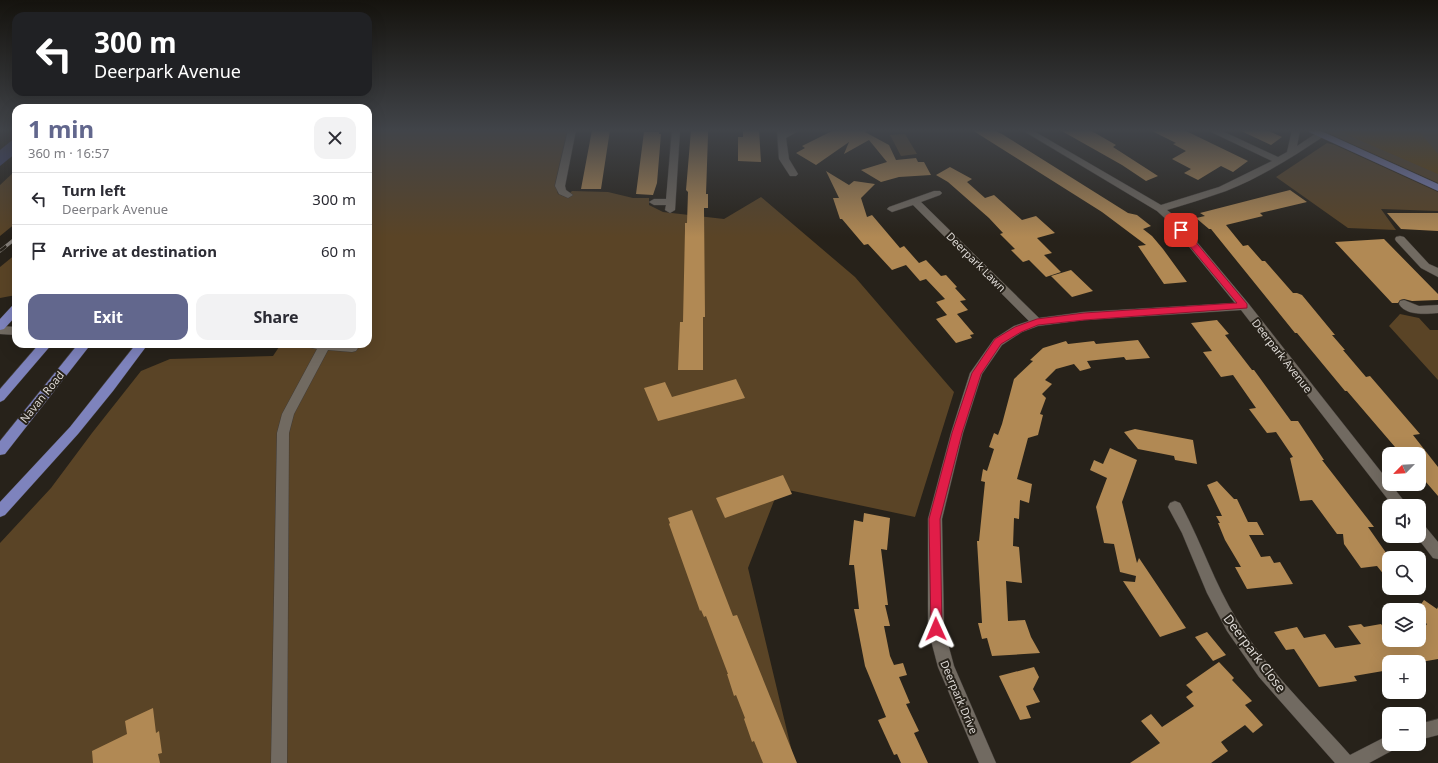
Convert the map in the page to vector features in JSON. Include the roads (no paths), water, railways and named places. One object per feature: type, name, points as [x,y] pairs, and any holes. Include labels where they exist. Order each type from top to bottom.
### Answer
[{"type":"main road","points":[[1389,166],[1438,188]]},
{"type":"main road","points":[[0,326],[12,313]]},
{"type":"main road","points":[[0,397],[43,348]]},
{"type":"main road","name":"Navan Road","points":[[0,450],[82,348]]},
{"type":"main road","points":[[0,511],[46,464],[116,380],[139,348]]},
{"type":"street","points":[[564,166],[560,186],[562,192],[568,195]]},
{"type":"street","points":[[654,202],[671,206],[674,166]]},
{"type":"street","points":[[788,166],[793,174]]},
{"type":"street","name":"Deerpark Avenue","points":[[1086,166],[1160,209],[1172,219],[1244,306],[1395,499]]},
{"type":"street","points":[[1160,209],[1222,188],[1271,166]]},
{"type":"street","points":[[892,209],[937,194]]},
{"type":"street","name":"Deerpark Lawn","points":[[915,201],[1037,322]]},
{"type":"street","points":[[1400,239],[1425,266],[1438,273]]},
{"type":"street","points":[[1404,304],[1418,310],[1438,309]]},
{"type":"street","name":"Deerpark Drive","points":[[988,763],[955,689],[940,647],[936,629],[935,519],[957,433],[976,373],[998,342],[1018,329],[1037,322],[1084,316],[1244,306]]},
{"type":"street","points":[[0,330],[12,331]]},
{"type":"street","points":[[279,763],[283,433],[288,414],[316,348]]},
{"type":"street","name":"Deerpark Close","points":[[1175,507],[1188,531],[1212,588],[1232,626],[1265,671],[1346,763]]},
{"type":"street","points":[[1426,538],[1438,553]]},
{"type":"street","points":[[1426,730],[1438,727]]},
{"type":"street","points":[[1352,763],[1382,747]]},
{"type":"railway","points":[[0,251],[12,241]]}]
